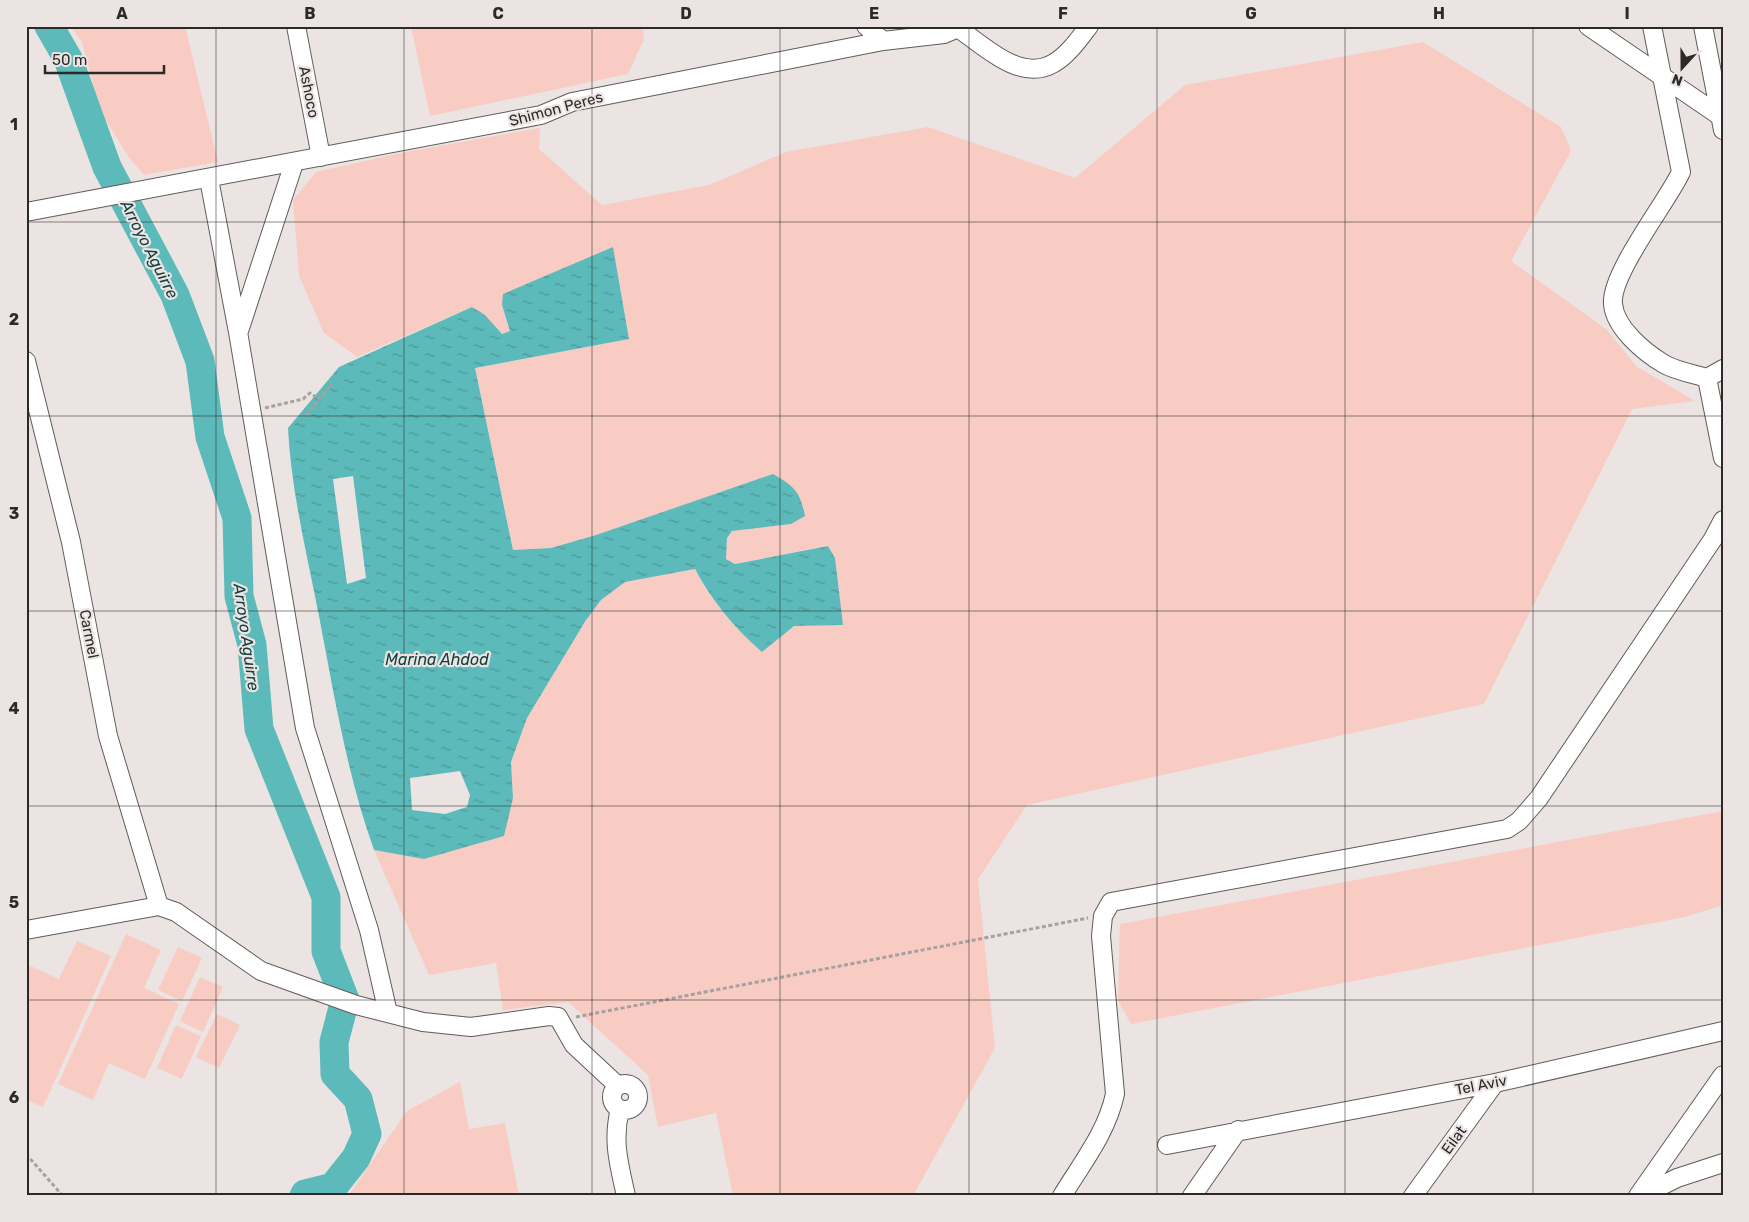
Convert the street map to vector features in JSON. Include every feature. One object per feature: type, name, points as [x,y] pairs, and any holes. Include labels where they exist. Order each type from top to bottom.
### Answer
[{"type":"street","name":"Ashoco","points":[[296,26],[321,157]]},
{"type":"street","points":[[866,26],[883,42]]},
{"type":"street","name":"Shimon Peres","points":[[26,212],[101,197],[136,193],[541,115],[572,102],[883,42],[944,34],[958,27],[1008,62],[1032,70],[1055,63],[1065,55],[1089,26]]},
{"type":"street","points":[[1588,26],[1662,78],[1721,123]]},
{"type":"street","points":[[1652,26],[1681,172],[1632,252],[1612,303],[1618,321],[1638,344],[1664,364],[1707,378],[1723,369]]},
{"type":"street","points":[[1703,26],[1721,123]]},
{"type":"street","points":[[238,332],[294,163]]},
{"type":"street","points":[[209,179],[252,411],[305,728],[369,930],[388,1013]]},
{"type":"street","name":"Carmel","points":[[26,361],[71,542],[108,736],[159,906]]},
{"type":"street","points":[[1707,378],[1723,458]]},
{"type":"street","points":[[1062,1196],[1104,1127],[1110,1114],[1114,1094],[1101,936],[1103,916],[1111,902],[1507,829],[1519,821],[1539,798],[1708,547],[1723,520]]},
{"type":"street","points":[[26,930],[159,906],[176,912],[261,971],[356,1005],[423,1022],[470,1027],[549,1016],[558,1017],[574,1046],[617,1086],[612,1092],[612,1100],[620,1109],[615,1143],[626,1196]]},
{"type":"street","name":"Tel Aviv","points":[[1167,1145],[1238,1130],[1495,1083],[1723,1031]]},
{"type":"street","points":[[1639,1196],[1722,1080]]},
{"type":"street","name":"Eilat","points":[[1413,1196],[1495,1083]]},
{"type":"street","points":[[1192,1196],[1238,1130]]},
{"type":"street","points":[[1639,1196],[1677,1178],[1723,1163]]},
{"type":"path","points":[[306,415],[332,384]]},
{"type":"path","points":[[252,411],[303,399],[310,393],[319,399]]},
{"type":"path","points":[[558,1017],[566,1018],[631,1006],[1103,916]]},
{"type":"path","points":[[26,1154],[63,1196]]},
{"type":"shaded area","points":[[70,26],[185,26],[218,162],[144,175],[130,159],[100,111],[82,42]]},
{"type":"shaded area","points":[[411,26],[643,26],[644,39],[628,74],[430,116]]},
{"type":"shaded area","points":[[1423,42],[1561,127],[1571,151],[1511,261],[1606,329],[1636,366],[1695,401],[1632,409],[1484,704],[1027,805],[978,879],[995,1048],[913,1196],[733,1196],[716,1113],[658,1127],[648,1075],[568,1002],[503,1010],[496,963],[429,975],[374,850],[424,859],[513,798],[511,762],[527,718],[586,620],[601,600],[625,582],[695,569],[708,592],[724,614],[762,652],[794,626],[843,624],[827,546],[735,564],[726,559],[727,538],[732,531],[791,524],[773,474],[596,535],[551,548],[513,550],[475,368],[629,339],[613,248],[503,294],[510,331],[502,334],[485,315],[472,307],[357,357],[324,333],[299,276],[293,200],[316,172],[400,153],[540,128],[539,149],[602,205],[709,185],[786,152],[928,127],[1075,178],[1185,85]]},
{"type":"shaded area","points":[[1723,811],[1723,905],[1685,917],[1131,1024],[1118,1000],[1120,924]]},
{"type":"shaded area","points":[[126,934],[161,950],[144,988],[179,1004],[145,1079],[109,1063],[93,1100],[58,1084]]},
{"type":"shaded area","points":[[77,941],[111,956],[43,1107],[26,1100],[26,964],[59,979]]},
{"type":"shaded area","points":[[178,947],[202,958],[182,1001],[158,990]]},
{"type":"shaded area","points":[[200,977],[223,987],[203,1032],[180,1021]]},
{"type":"shaded area","points":[[217,1014],[240,1025],[219,1068],[196,1057]]},
{"type":"shaded area","points":[[176,1025],[201,1036],[182,1079],[157,1068]]},
{"type":"shaded area","points":[[460,1082],[469,1129],[505,1123],[519,1196],[348,1196],[407,1111]]},
{"type":"water","name":"Marina Ahdod","points":[[613,247],[629,339],[475,368],[513,550],[551,548],[596,535],[773,474],[795,490],[801,501],[805,516],[791,524],[732,531],[727,538],[726,559],[735,564],[828,546],[835,558],[843,625],[794,626],[762,652],[724,614],[708,592],[695,569],[625,582],[601,600],[586,620],[527,718],[511,762],[513,798],[504,836],[424,859],[374,850],[356,793],[336,705],[296,499],[288,428],[339,367],[472,307],[485,315],[502,334],[510,331],[502,305],[503,294]],"holes":[[[353,476],[366,578],[347,584],[333,479]],[[460,771],[470,795],[467,807],[445,814],[412,810],[410,778]]]},
{"type":"waterway","name":"Arroyo Aguirre","points":[[49,26],[68,59],[107,167],[175,295],[200,361],[210,437],[237,518],[239,596],[252,645],[259,729],[326,897],[326,951],[345,1000],[334,1042],[335,1074],[358,1099],[367,1134],[356,1158],[333,1187],[305,1194],[304,1196]]}]
